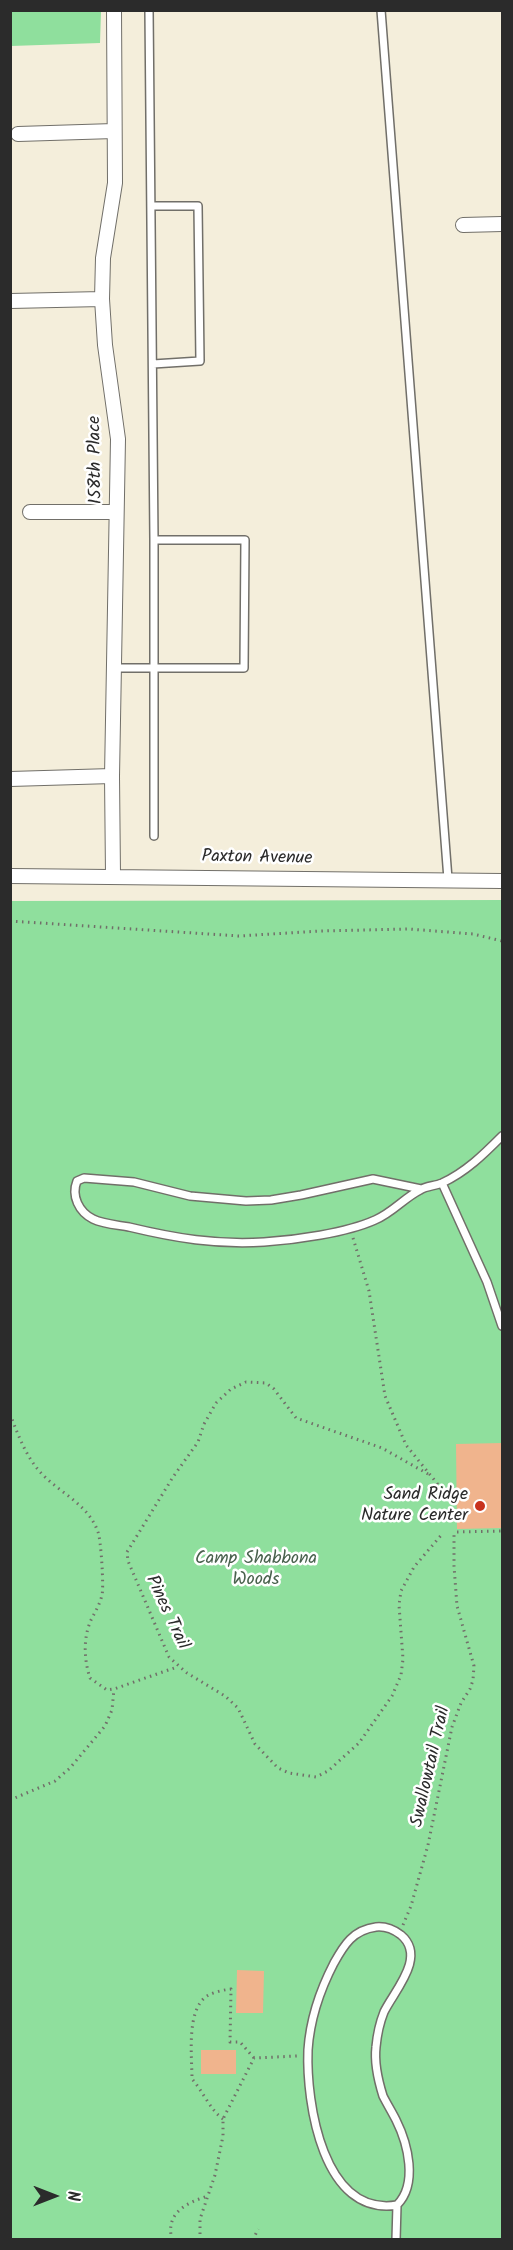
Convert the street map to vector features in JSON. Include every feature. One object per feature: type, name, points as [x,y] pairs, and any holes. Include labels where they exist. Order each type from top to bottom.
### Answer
[{"type":"street","name":"158th Place","points":[[113,875],[112,776],[118,439],[105,345],[102,299],[103,258],[116,183],[114,10]]},
{"type":"street","points":[[18,134],[114,132]]},
{"type":"street","points":[[463,225],[502,224]]},
{"type":"street","points":[[10,301],[102,299]]},
{"type":"street","points":[[30,512],[116,512]]},
{"type":"street","points":[[10,779],[112,776]]},
{"type":"street","name":"Paxton Avenue","points":[[10,876],[113,875],[502,881]]},
{"type":"lane","points":[[149,10],[153,364],[154,836]]},
{"type":"lane","points":[[381,10],[448,879]]},
{"type":"lane","points":[[151,206],[198,206],[199,218],[200,361],[153,364]]},
{"type":"lane","points":[[114,668],[244,668],[245,540],[154,540]]},
{"type":"lane","points":[[421,1189],[373,1179],[301,1195],[246,1202],[190,1196],[134,1182],[84,1178],[77,1182],[74,1188],[74,1198],[93,1219],[202,1242],[265,1242],[350,1228],[375,1220],[392,1211],[421,1189],[442,1182],[463,1171],[502,1136]]},
{"type":"lane","points":[[442,1182],[487,1282],[502,1326]]},
{"type":"lane","points":[[375,1927],[387,1927],[399,1934],[405,1939],[409,1949],[408,1970],[384,2013],[376,2047],[378,2081],[397,2121],[408,2158],[410,2176],[408,2188],[397,2205],[376,2206],[366,2203],[355,2198],[339,2182],[330,2165],[312,2110],[308,2055],[312,2020],[320,1992],[346,1943],[363,1930],[375,1927]]},
{"type":"lane","points":[[396,2240],[397,2205]]},
{"type":"path","points":[[10,921],[239,936],[409,929],[472,934],[502,941]]},
{"type":"path","points":[[350,1228],[369,1291],[385,1396],[406,1444],[440,1487]]},
{"type":"path","name":"Pines Trail","points":[[428,1474],[382,1448],[296,1418],[274,1389],[266,1383],[246,1382],[231,1389],[216,1403],[204,1424],[198,1443],[173,1477],[127,1552],[132,1573],[169,1657],[178,1666],[225,1696],[238,1708],[255,1743],[278,1768],[289,1773],[316,1777],[328,1771],[359,1743],[392,1696],[401,1675],[403,1659],[400,1591],[414,1567],[443,1533]]},
{"type":"path","points":[[10,1414],[30,1459],[44,1476],[81,1506],[92,1519],[99,1534],[103,1583],[102,1596],[90,1622],[86,1638],[86,1667],[90,1678],[107,1690],[178,1666]]},
{"type":"path","name":"Swallowtail Trail","points":[[399,1934],[411,1906],[428,1845],[452,1727],[473,1680],[474,1666],[457,1606],[455,1533],[502,1531]]},
{"type":"path","points":[[10,1800],[55,1782],[69,1768],[105,1726],[112,1710],[114,1689]]},
{"type":"path","points":[[223,2119],[217,2115],[192,2079],[193,2016],[199,2004],[207,1996],[231,1989],[230,2042],[240,2042],[254,2058]]},
{"type":"path","points":[[254,2058],[308,2055]]},
{"type":"path","points":[[200,2240],[200,2219],[216,2175],[223,2136],[223,2119],[254,2058]]},
{"type":"path","points":[[172,2240],[169,2229],[172,2218],[191,2201],[208,2196]]},
{"type":"path","points":[[253,2240],[258,2229]]},
{"type":"green space","points":[[10,11],[101,11],[100,43],[11,46]]},
{"type":"green space","name":"Camp Shabbona Woods","points":[[502,900],[502,2239],[11,2239],[10,901]]},
{"type":"building","name":"Sand Ridge Nature Center","points":[[502,1443],[502,1528],[457,1529],[456,1444]]},
{"type":"building","points":[[237,1970],[264,1971],[263,2013],[236,2013]]},
{"type":"building","points":[[201,2050],[236,2050],[236,2074],[201,2074]]},
{"type":"place","name":"Sand Ridge Nature Center","points":[[480,1506]]}]
